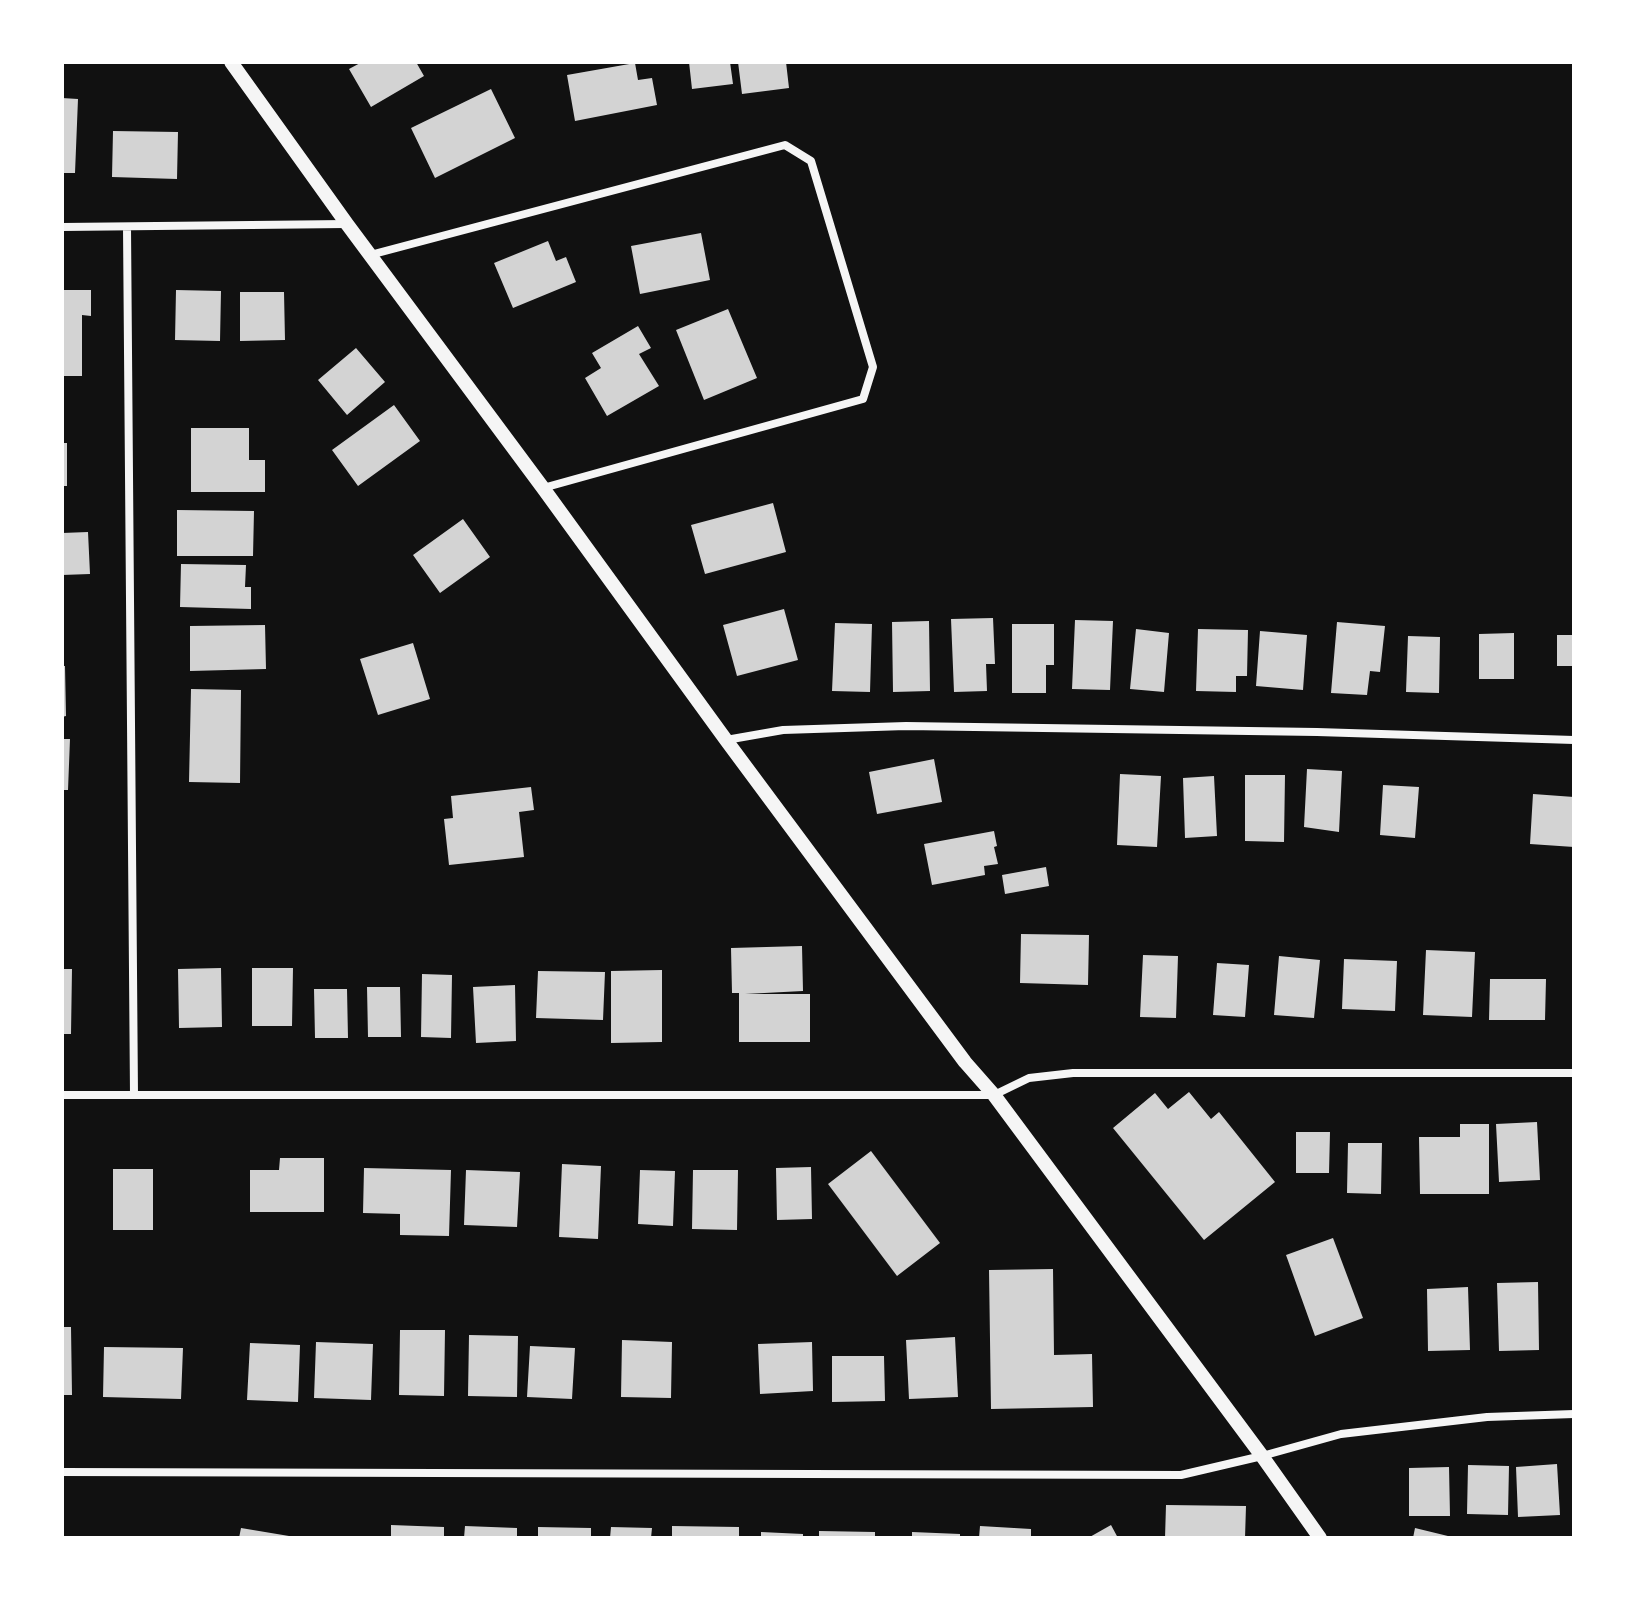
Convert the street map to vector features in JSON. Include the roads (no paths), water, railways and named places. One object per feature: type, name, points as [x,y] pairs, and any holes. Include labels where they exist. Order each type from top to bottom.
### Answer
[{"type":"street","points":[[231,62],[726,740],[965,1062],[994,1095],[1320,1538]]},
{"type":"street","points":[[370,255],[785,145],[811,161],[873,367],[863,399],[543,488]]},
{"type":"street","points":[[62,227],[347,224]]},
{"type":"street","points":[[127,227],[134,1095]]},
{"type":"street","points":[[726,740],[783,730],[906,726],[1317,732],[1574,740]]},
{"type":"street","points":[[62,1095],[994,1095],[1029,1078],[1073,1073],[1574,1073]]},
{"type":"street","points":[[62,1472],[1181,1475],[1341,1434],[1487,1417],[1574,1414]]}]
